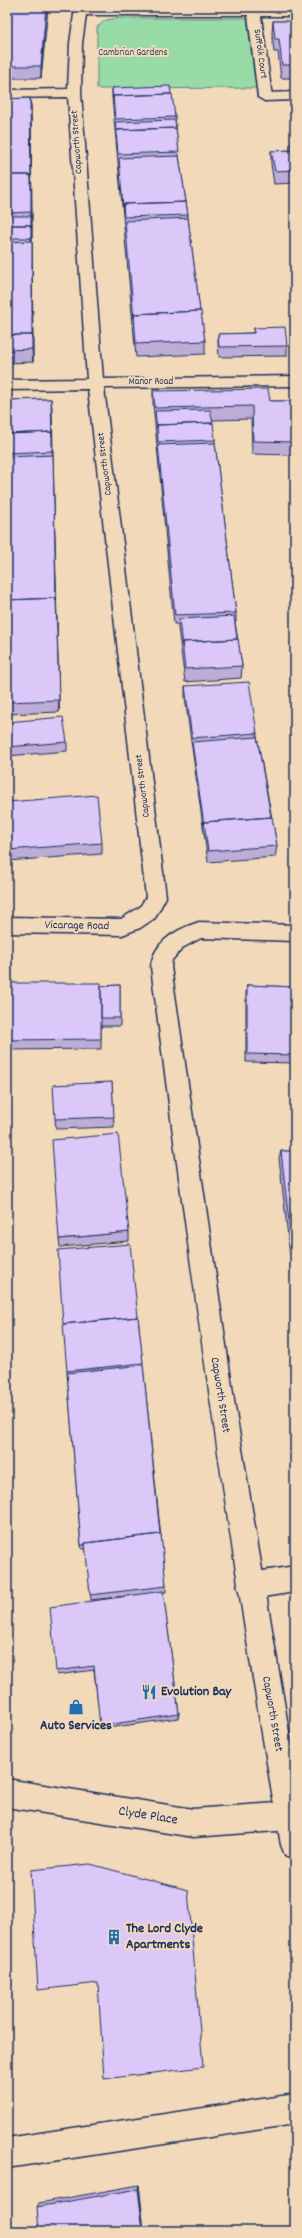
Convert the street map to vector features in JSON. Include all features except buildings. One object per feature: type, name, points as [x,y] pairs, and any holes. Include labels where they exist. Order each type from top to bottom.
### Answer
[{"type":"street","points":[[81,9],[295,12]]},
{"type":"street","name":"Capworth Street","points":[[81,9],[76,43],[74,93],[95,382],[156,897],[152,907],[144,916]]},
{"type":"street","name":"Suffolk Court","points":[[254,12],[265,97],[295,96]]},
{"type":"street","points":[[7,94],[74,93]]},
{"type":"street","name":"Manor Road","points":[[7,385],[95,382],[295,381]]},
{"type":"street","name":"Vicarage Road","points":[[7,925],[122,927],[134,923],[144,916]]},
{"type":"street","name":"Capworth Street","points":[[295,933],[199,930],[177,941],[162,957],[161,967],[203,1285],[250,1586],[295,1845]]},
{"type":"street","points":[[250,1586],[295,1579]]},
{"type":"street","name":"Clyde Place","points":[[7,1793],[193,1823],[290,1816]]},
{"type":"street","points":[[7,2153],[295,2109]]},
{"type":"green space","name":"Cambrian Gardens","points":[[121,18],[247,18],[256,88],[97,89],[97,27],[106,20]]},
{"type":"place","name":"Evolution Bay","points":[[149,1692]]},
{"type":"place","name":"Auto Services","points":[[76,1707]]},
{"type":"place","name":"The Lord Clyde Apartments","points":[[114,1937]]}]
